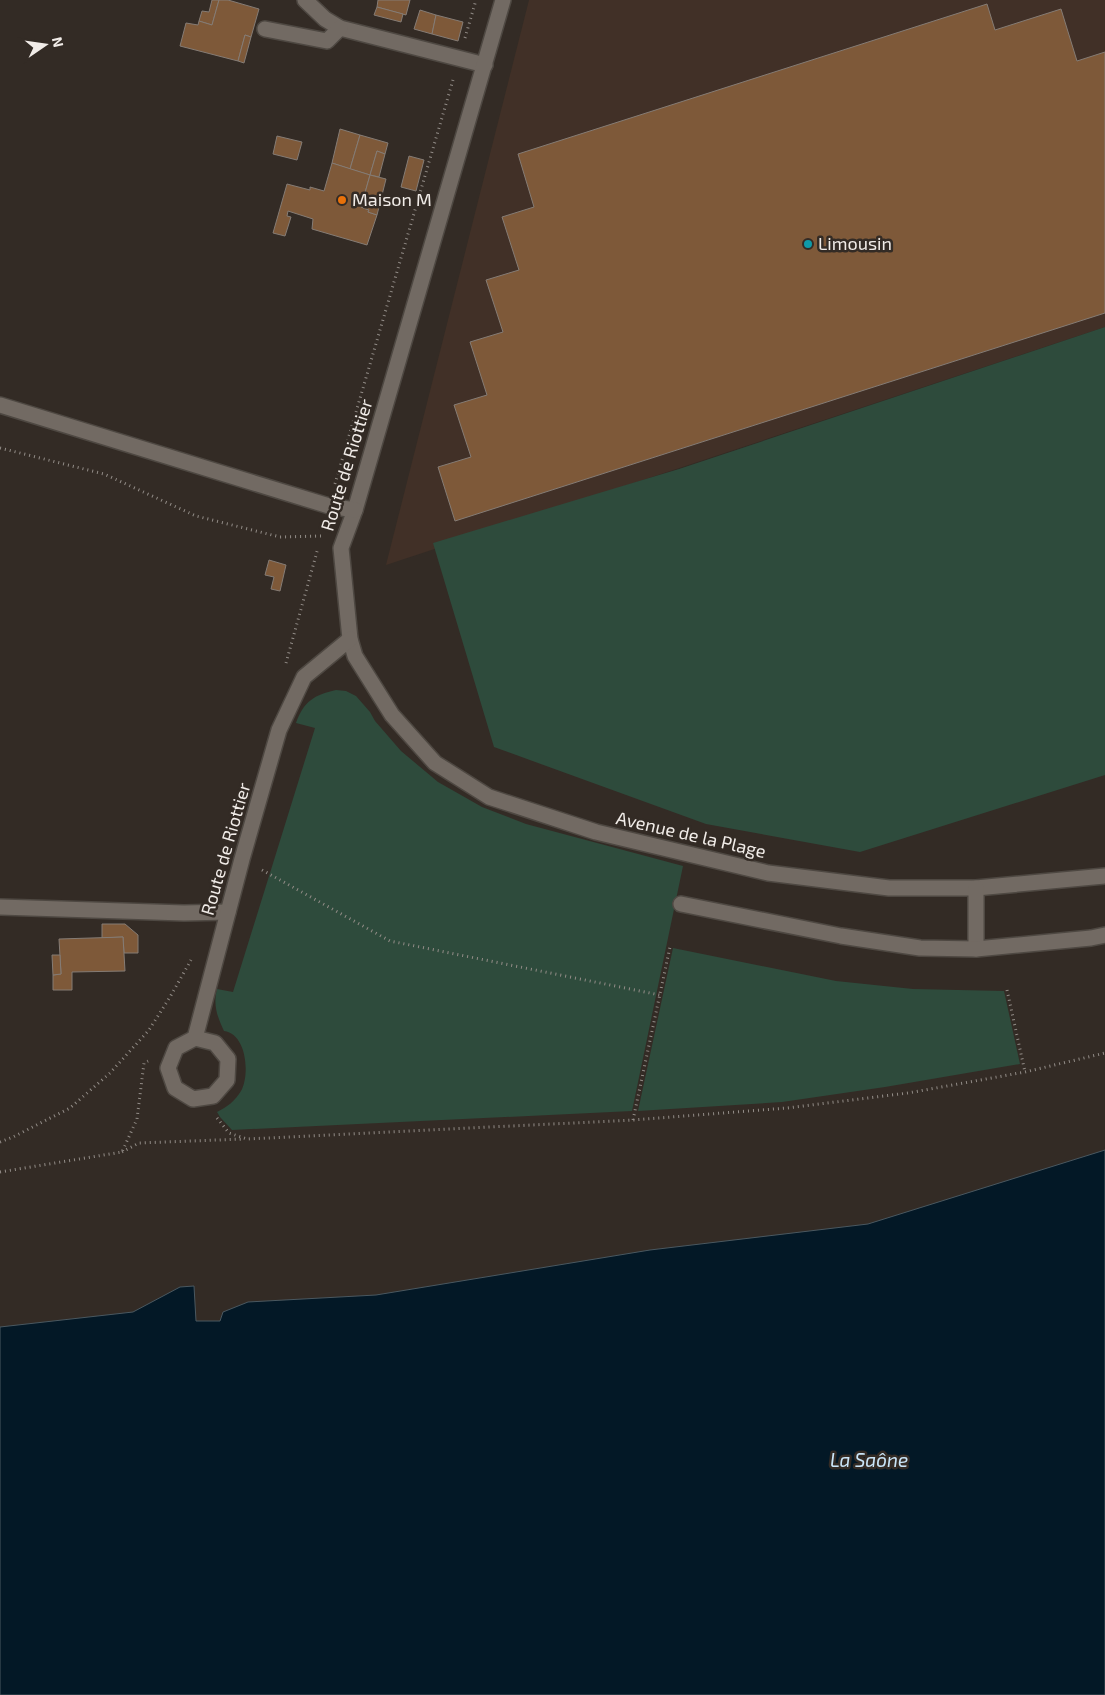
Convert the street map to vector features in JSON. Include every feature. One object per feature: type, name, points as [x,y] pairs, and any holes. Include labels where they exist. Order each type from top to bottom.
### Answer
[{"type":"street","points":[[305,0],[325,19],[340,28],[484,65]]},
{"type":"street","name":"Route de Riottier","points":[[195,1038],[242,859],[280,730],[304,677],[350,639],[341,548],[355,510],[503,0]]},
{"type":"street","points":[[265,28],[328,41],[340,28]]},
{"type":"street","points":[[0,405],[329,506],[355,510]]},
{"type":"street","name":"Avenue de la Plage","points":[[350,639],[355,656],[392,715],[435,763],[489,797],[596,832],[768,873],[889,888],[976,888],[1105,876]]},
{"type":"street","points":[[976,888],[976,949]]},
{"type":"street","points":[[680,904],[840,936],[920,948],[976,949],[1092,938],[1105,934]]},
{"type":"street","points":[[0,906],[184,913],[228,912]]},
{"type":"street","points":[[195,1038],[215,1043],[228,1059],[227,1080],[213,1096],[192,1099],[175,1088],[168,1068],[176,1048],[195,1038]]},
{"type":"path","points":[[0,448],[104,474],[196,516],[280,537],[321,536]]},
{"type":"path","points":[[242,859],[390,941],[660,995]]},
{"type":"path","points":[[633,1120],[670,947]]},
{"type":"path","points":[[0,1142],[70,1108],[110,1073],[149,1030],[193,956]]},
{"type":"path","points":[[1007,990],[1025,1072]]},
{"type":"path","points":[[122,1152],[137,1119],[144,1062],[176,1048]]},
{"type":"path","points":[[0,1172],[122,1152],[140,1143],[633,1120],[787,1108],[889,1096],[1025,1072],[1105,1053]]},
{"type":"path","points":[[205,1097],[229,1133],[247,1139]]},
{"type":"shaded area","name":"Limousin","points":[[529,0],[1105,0],[1105,327],[386,565]]},
{"type":"green space","points":[[1105,327],[1105,775],[860,852],[706,824],[494,747],[433,543],[679,469]]},
{"type":"green space","points":[[336,690],[346,691],[356,696],[401,751],[438,782],[482,807],[526,824],[683,866],[632,1111],[232,1130],[220,1117],[217,1112],[236,1098],[241,1091],[244,1084],[246,1066],[242,1047],[238,1039],[224,1031],[219,1020],[216,1010],[217,989],[233,992],[315,728],[296,723],[299,715],[311,700]]},
{"type":"green space","points":[[673,948],[836,981],[913,989],[1004,991],[1020,1064],[782,1102],[638,1111]]},
{"type":"water","name":"La Saône","points":[[1105,1150],[1105,1695],[0,1695],[0,1327],[133,1312],[180,1287],[194,1286],[196,1321],[220,1321],[223,1312],[248,1302],[376,1295],[650,1250],[868,1224]]},
{"type":"building","points":[[212,0],[219,0],[212,25],[199,21],[202,11],[209,12]]},
{"type":"building","points":[[219,0],[228,0],[259,9],[251,37],[245,35],[238,61],[180,46],[186,23],[198,25],[199,21],[212,25]]},
{"type":"building","points":[[378,0],[410,0],[406,15],[377,7]]},
{"type":"building","name":"Limousin","points":[[987,4],[995,30],[1061,9],[1077,61],[1105,52],[1105,313],[455,521],[438,467],[471,457],[454,405],[487,395],[470,342],[503,332],[486,280],[519,270],[502,217],[534,207],[518,154]]},
{"type":"building","points":[[377,7],[403,14],[401,22],[374,15]]},
{"type":"building","points":[[420,10],[436,15],[432,34],[414,29]]},
{"type":"building","points":[[436,15],[463,22],[458,41],[432,34]]},
{"type":"building","points":[[245,35],[251,37],[244,63],[238,61]]},
{"type":"building","points":[[340,129],[360,135],[350,169],[332,163]]},
{"type":"building","points":[[360,135],[388,143],[385,154],[377,151],[370,175],[350,169]]},
{"type":"building","points":[[277,136],[302,142],[297,160],[273,154]]},
{"type":"building","points":[[377,151],[385,154],[379,177],[370,175]]},
{"type":"building","points":[[409,156],[424,160],[416,191],[401,187]]},
{"type":"building","points":[[332,163],[370,175],[361,207],[377,215],[367,245],[312,229],[313,219],[288,211],[287,216],[291,217],[285,236],[273,233],[287,184],[310,190],[310,187],[324,191]]},
{"type":"building","points":[[370,175],[386,179],[377,215],[361,207]]},
{"type":"building","points":[[269,560],[286,565],[280,591],[271,589],[274,577],[265,575]]},
{"type":"building","points":[[102,924],[125,924],[138,935],[138,953],[124,953],[123,937],[102,938]]},
{"type":"building","points":[[123,937],[125,971],[72,972],[72,990],[53,990],[53,975],[61,974],[59,939]]},
{"type":"building","points":[[52,955],[60,955],[61,974],[53,975]]},
{"type":"place","name":"Maison M","points":[[342,200]]},
{"type":"place","name":"Limousin","points":[[808,244]]}]
